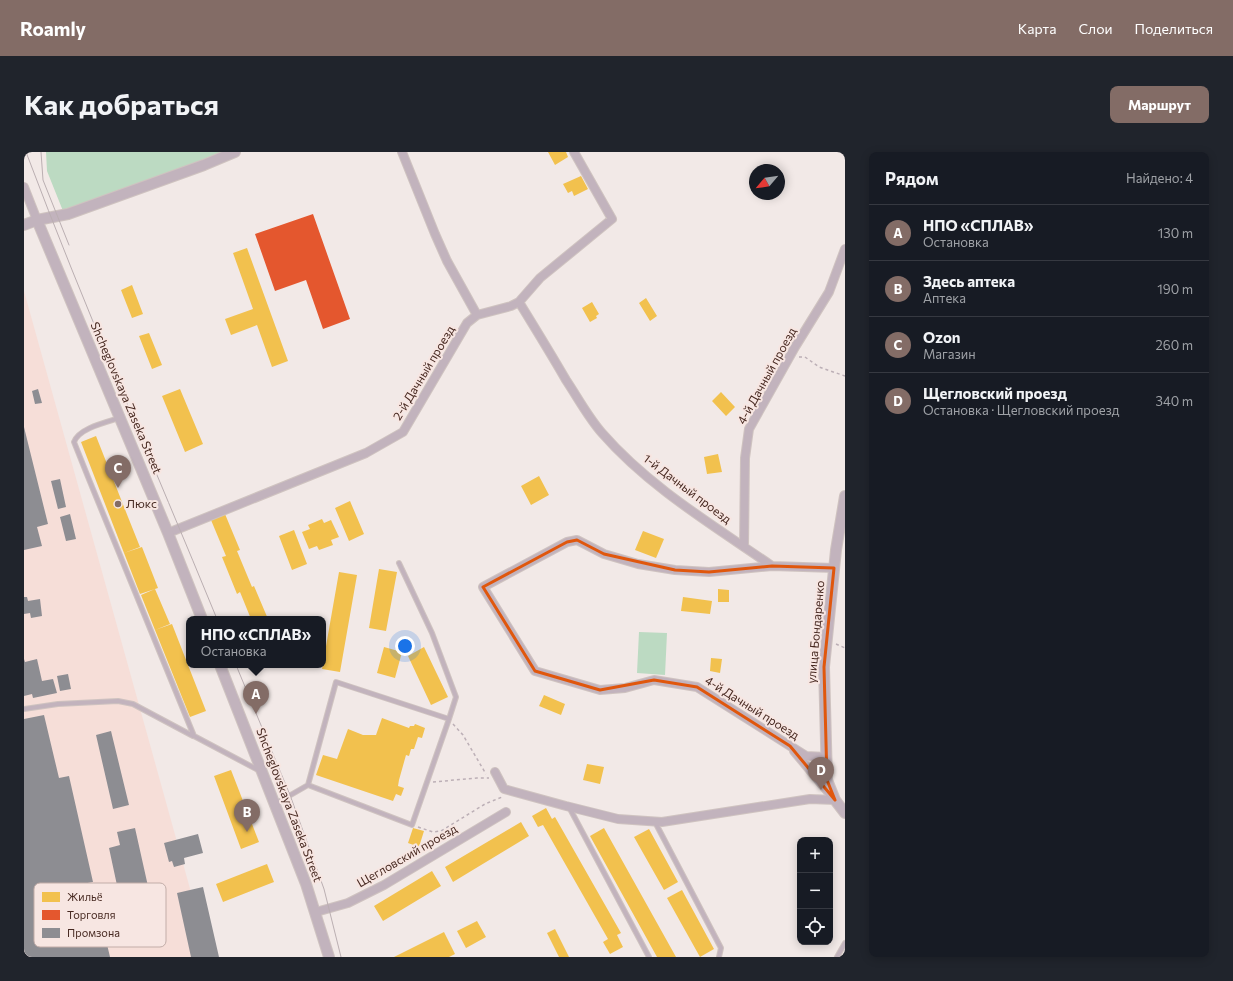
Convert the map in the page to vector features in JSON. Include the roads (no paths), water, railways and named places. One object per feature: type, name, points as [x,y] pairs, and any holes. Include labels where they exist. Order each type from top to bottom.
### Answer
[{"type":"street","points":[[24,225],[37,220],[68,214],[204,166],[235,152]]},
{"type":"street","points":[[402,152],[441,248],[477,315],[511,306],[519,302],[540,278],[612,219],[574,152]]},
{"type":"street","name":"Shcheglovskaya Zaseka Street","points":[[24,187],[168,533],[201,616]]},
{"type":"street","name":"4-й Дачный проезд","points":[[744,547],[745,458],[749,430],[828,292],[845,249]]},
{"type":"street","name":"1-й Дачный проезд","points":[[519,302],[601,433],[658,486],[772,566]]},
{"type":"street","name":"2-й Дачный проезд","points":[[168,533],[366,453],[403,432],[467,323],[477,315]]},
{"type":"street","name":"улица Бондаренко","points":[[845,496],[834,568],[824,667],[827,780],[835,800],[845,813]]},
{"type":"street","name":"4-й Дачный проезд","points":[[826,757],[806,756],[697,687],[654,680],[625,688],[600,690],[535,671],[483,587],[567,542],[577,540],[604,554],[638,564],[675,570],[709,572],[772,566],[834,568]]},
{"type":"street","name":"Shcheglovskaya Zaseka Street","points":[[221,668],[316,912],[329,957]]},
{"type":"street","points":[[790,746],[835,800]]},
{"type":"street","points":[[495,772],[504,789],[618,819],[654,822],[810,799],[835,800]]},
{"type":"street","name":"Щегловский проезд","points":[[316,912],[348,903],[384,885],[506,812]]},
{"type":"lane","points":[[120,418],[81,432],[74,442],[194,736]]},
{"type":"lane","points":[[308,785],[412,825],[456,697],[432,633],[399,563]]},
{"type":"lane","points":[[275,804],[308,785],[336,682],[449,719]]},
{"type":"lane","points":[[24,709],[58,704],[118,701],[126,702],[133,704],[262,772]]},
{"type":"lane","points":[[569,807],[649,957]]},
{"type":"lane","points":[[654,822],[721,948],[718,957]]},
{"type":"lane","points":[[837,957],[845,943]]},
{"type":"tram line","points":[[26,152],[95,328],[216,616]]},
{"type":"tram line","points":[[41,152],[43,180],[69,245]]},
{"type":"tram line","points":[[237,668],[290,795],[324,889],[341,957]]},
{"type":"place","name":"Ozon","points":[[118,488]]},
{"type":"place","name":"Люкс","points":[[118,504]]},
{"type":"place","name":"НПО «СПЛАВ»","points":[[256,714]]},
{"type":"place","name":"Щегловский проезд","points":[[821,790]]},
{"type":"place","name":"Здесь аптека","points":[[247,832]]}]
